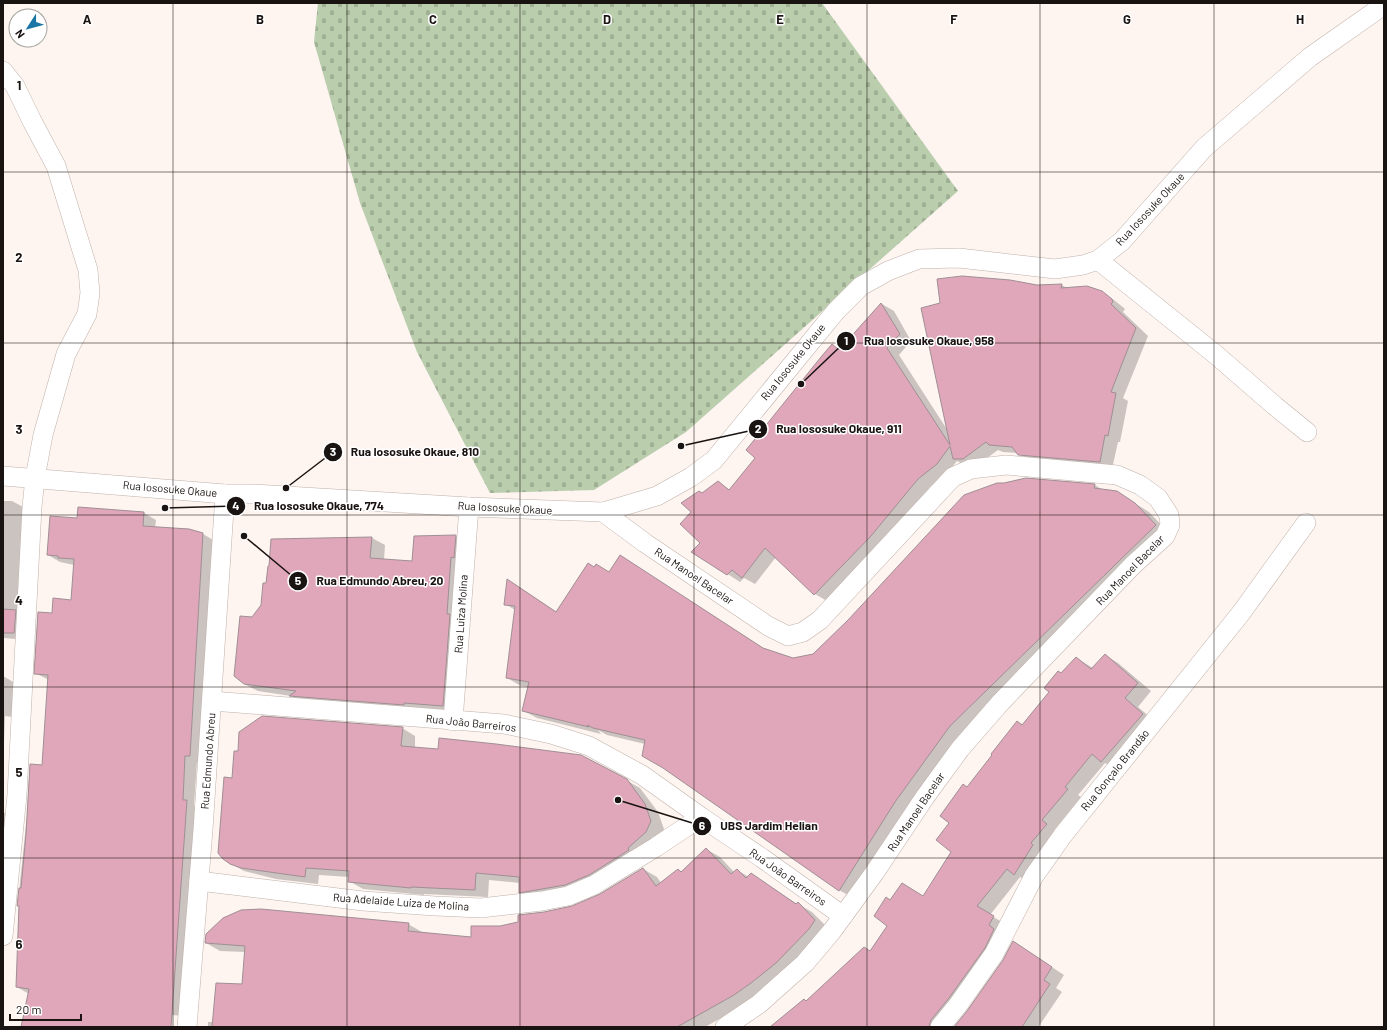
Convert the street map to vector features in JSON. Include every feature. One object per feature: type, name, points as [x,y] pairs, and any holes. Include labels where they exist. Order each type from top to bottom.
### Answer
[{"type":"street","name":"Rua Iososuke Okaue","points":[[3,476],[225,494],[252,494],[469,507],[603,512],[657,496],[691,477],[714,460],[836,311],[861,286],[888,271],[919,259],[959,258],[1055,268],[1083,265],[1098,260],[1122,241],[1204,148],[1310,57],[1384,5]]},
{"type":"street","points":[[3,71],[15,86],[56,166],[88,270],[90,294],[87,314],[66,354],[43,434],[35,478],[10,795],[3,936]]},
{"type":"street","points":[[1098,260],[1209,349],[1307,432]]},
{"type":"street","name":"Rua Manoel Bacelar","points":[[603,512],[645,543],[762,622],[788,636],[803,632],[820,620],[953,477],[971,469],[1006,465],[1117,475],[1140,485],[1158,498],[1169,515],[1170,525],[1165,536],[1001,702],[960,750],[925,797],[876,872],[843,916],[805,962],[759,1004],[725,1027]]},
{"type":"street","name":"Rua Edmundo Abreu","points":[[187,1027],[212,701],[225,494]]},
{"type":"street","name":"Rua Luiza Molina","points":[[453,721],[469,507]]},
{"type":"street","name":"Rua Gonçalo Brandão","points":[[940,1027],[958,1005],[994,954],[1034,876],[1063,835],[1241,613],[1306,523]]},
{"type":"street","name":"Rua João Barreiros","points":[[212,701],[504,724],[551,734],[588,746],[642,775],[843,916]]},
{"type":"street","name":"Rua Adelaide Luiza de Molina","points":[[199,881],[363,901],[435,906],[481,908],[542,902],[568,896],[594,885],[701,817]]},
{"type":"green space","points":[[318,3],[822,3],[958,191],[686,432],[594,490],[490,493],[417,352],[360,203],[314,42]]},
{"type":"building","points":[[962,276],[1010,280],[1037,285],[1062,284],[1061,288],[1087,286],[1102,291],[1112,299],[1113,302],[1111,304],[1136,328],[1111,392],[1116,393],[1108,436],[1105,435],[1100,462],[1018,455],[1012,447],[989,445],[986,442],[963,459],[953,459],[950,446],[937,464],[918,479],[871,536],[814,595],[765,548],[742,578],[732,570],[727,575],[691,552],[700,543],[680,524],[691,512],[681,503],[699,491],[702,493],[718,481],[729,490],[755,458],[746,450],[821,357],[832,344],[839,350],[881,303],[900,334],[887,348],[950,445],[921,308],[940,303],[937,279]]},
{"type":"building","points":[[1026,478],[1095,484],[1094,488],[1117,491],[1135,503],[1156,525],[950,726],[895,802],[839,891],[663,768],[642,756],[645,740],[593,728],[587,725],[589,727],[522,711],[529,682],[506,678],[515,606],[504,605],[507,579],[556,612],[588,563],[594,567],[596,564],[609,572],[620,555],[763,648],[793,658],[813,654],[848,620],[964,495],[997,483]]},
{"type":"building","points":[[78,507],[144,512],[143,526],[189,529],[203,533],[190,756],[185,756],[183,800],[187,800],[171,1027],[21,1027],[29,989],[16,987],[19,906],[17,906],[19,888],[21,888],[26,834],[30,764],[42,765],[48,675],[34,674],[38,612],[52,613],[53,598],[71,600],[74,559],[58,558],[58,556],[47,555],[50,516],[77,518]]},
{"type":"building","points":[[456,535],[454,558],[451,557],[447,614],[450,614],[443,706],[404,703],[404,705],[289,696],[296,691],[244,684],[234,676],[240,616],[252,617],[261,605],[263,583],[266,583],[269,566],[271,539],[372,537],[370,558],[412,561],[414,536]]},
{"type":"building","points":[[3,609],[16,610],[14,633],[3,633]]},
{"type":"building","points":[[1105,654],[1138,683],[1125,698],[1143,714],[1101,762],[1092,754],[1065,787],[1068,789],[1042,820],[1047,824],[1031,843],[1033,845],[1014,875],[1007,869],[977,906],[994,916],[989,925],[994,929],[985,948],[949,998],[931,1020],[929,1027],[770,1027],[804,999],[806,1001],[864,947],[870,951],[887,926],[874,916],[886,897],[890,900],[902,883],[923,896],[951,852],[936,840],[949,823],[940,816],[963,784],[967,787],[1017,721],[1022,725],[1049,692],[1044,688],[1058,671],[1061,673],[1076,657],[1091,669]]},
{"type":"building","points":[[262,716],[403,727],[401,746],[438,749],[439,738],[581,755],[627,779],[645,804],[651,821],[646,832],[628,848],[629,850],[589,875],[565,885],[519,893],[519,877],[476,873],[475,890],[411,888],[348,882],[349,871],[306,868],[305,877],[241,868],[230,864],[218,853],[224,777],[232,778],[234,751],[238,751],[239,732]]},
{"type":"building","points":[[706,848],[731,874],[737,869],[746,878],[751,873],[796,904],[798,902],[815,920],[809,929],[776,963],[751,983],[734,995],[677,1027],[212,1027],[216,983],[242,984],[245,946],[205,943],[206,934],[223,918],[241,910],[261,909],[409,923],[408,931],[471,937],[471,926],[500,926],[518,922],[518,915],[544,912],[572,906],[600,894],[643,868],[656,886],[678,869],[681,872]]},
{"type":"building","points":[[1013,941],[1052,967],[1044,980],[1050,984],[1022,1027],[954,1027],[1003,960]]},
{"type":"place","name":"Rua Iososuke Okaue, 958","points":[[801,384]]},
{"type":"place","name":"Rua Iososuke Okaue, 911","points":[[681,446]]},
{"type":"place","name":"Rua Iososuke Okaue, 810","points":[[286,488]]},
{"type":"place","name":"Rua Iososuke Okaue, 774","points":[[165,508]]},
{"type":"place","name":"Rua Edmundo Abreu, 20","points":[[244,536]]},
{"type":"place","name":"UBS Jardim Helian","points":[[618,800]]}]
